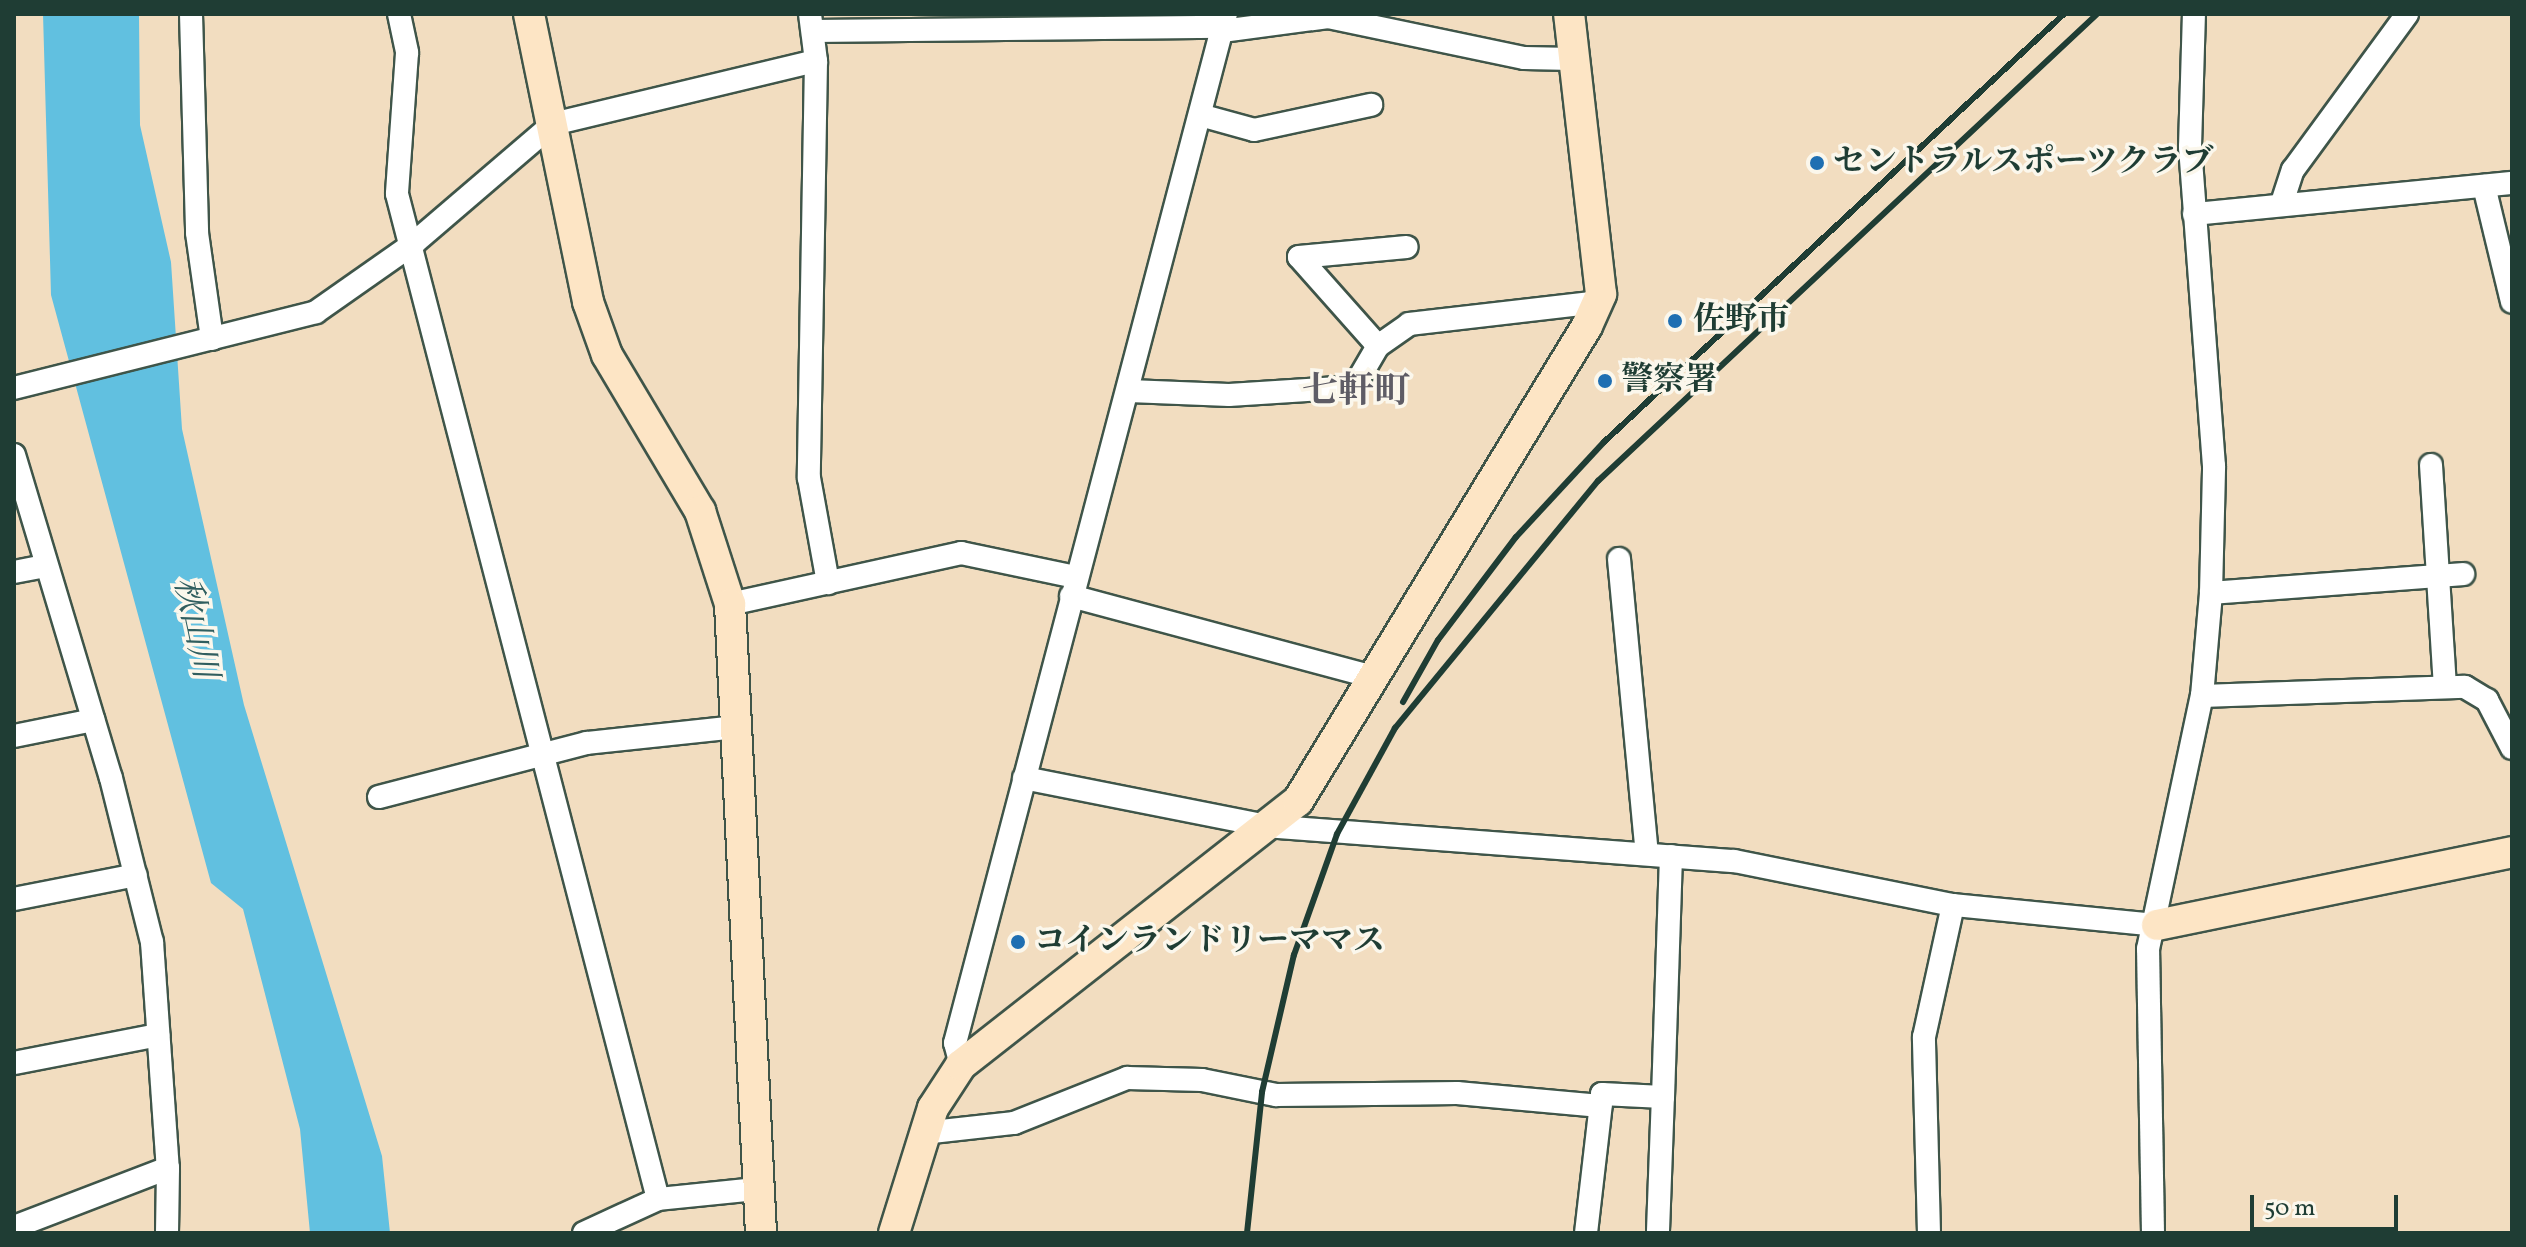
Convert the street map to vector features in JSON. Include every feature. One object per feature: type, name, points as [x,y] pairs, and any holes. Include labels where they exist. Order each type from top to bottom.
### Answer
[{"type":"street","points":[[191,14],[197,233],[206,340]]},
{"type":"street","points":[[399,14],[407,53],[397,194],[414,243],[658,1199]]},
{"type":"street","points":[[529,14],[588,302],[607,355],[700,511],[730,604],[761,1233]]},
{"type":"street","points":[[894,1233],[923,1133],[961,1065],[1298,801],[1376,678],[1598,302],[1569,14]]},
{"type":"street","points":[[2153,1233],[2145,1013],[2148,949],[2157,925],[2202,696],[2211,593],[2214,466],[2194,214],[2194,14]]},
{"type":"street","points":[[2282,203],[2293,170],[2407,14]]},
{"type":"street","points":[[828,583],[809,478],[816,61],[811,23],[1224,24],[1328,17],[1524,58],[1573,59]]},
{"type":"street","points":[[961,1065],[955,1043],[1224,24]]},
{"type":"street","points":[[14,388],[316,312],[414,243],[553,124],[816,61]]},
{"type":"street","points":[[1200,115],[1254,130],[1371,105]]},
{"type":"street","points":[[2194,214],[2282,203],[2512,183]]},
{"type":"street","points":[[2484,186],[2512,302]]},
{"type":"street","points":[[1378,346],[1299,257],[1407,247]]},
{"type":"street","points":[[1129,391],[1229,395],[1354,387],[1378,346],[1409,324],[1598,302]]},
{"type":"street","points":[[14,455],[44,566],[93,720],[152,942],[168,1168],[167,1233]]},
{"type":"street","points":[[2431,465],[2434,576],[2445,687]]},
{"type":"street","points":[[730,604],[973,552],[1376,678]]},
{"type":"street","points":[[1619,559],[1647,854]]},
{"type":"street","points":[[14,572],[44,566]]},
{"type":"street","points":[[2211,593],[2463,574]]},
{"type":"street","points":[[2202,696],[2465,687],[2487,700],[2512,748]]},
{"type":"street","points":[[14,736],[93,720]]},
{"type":"street","points":[[379,797],[619,737],[737,727]]},
{"type":"street","points":[[1024,778],[1266,826],[1734,861],[1953,905],[2157,925],[2512,852]]},
{"type":"street","points":[[1658,1231],[1671,856]]},
{"type":"street","points":[[14,899],[136,875]]},
{"type":"street","points":[[1929,1233],[1924,1037],[1953,905]]},
{"type":"street","points":[[14,1063],[158,1035]]},
{"type":"street","points":[[923,1133],[1014,1123],[1127,1078],[1202,1080],[1276,1095],[1457,1093],[1600,1106]]},
{"type":"street","points":[[1586,1233],[1602,1094],[1663,1097]]},
{"type":"street","points":[[14,1227],[168,1168]]},
{"type":"street","points":[[584,1233],[658,1199],[757,1189]]},
{"type":"water","name":"秋山川","points":[[43,14],[139,14],[140,125],[171,262],[182,429],[244,705],[382,1156],[390,1233],[310,1233],[300,1129],[243,909],[211,883],[51,295]]},
{"type":"railway","points":[[1403,702],[1438,640],[1516,537],[1604,442],[2064,14]]},
{"type":"railway","points":[[1247,1233],[1262,1092],[1294,955],[1337,834],[1395,728],[1598,481],[2097,14]]},
{"type":"place","name":"セントラルスポーツクラブ","points":[[1817,163]]},
{"type":"place","name":"佐野市","points":[[1675,321]]},
{"type":"place","name":"警察署","points":[[1605,381]]},
{"type":"place","name":"コインランドリーママス","points":[[1018,942]]},
{"type":"district","name":"七軒町","points":[[1356,394]]}]
